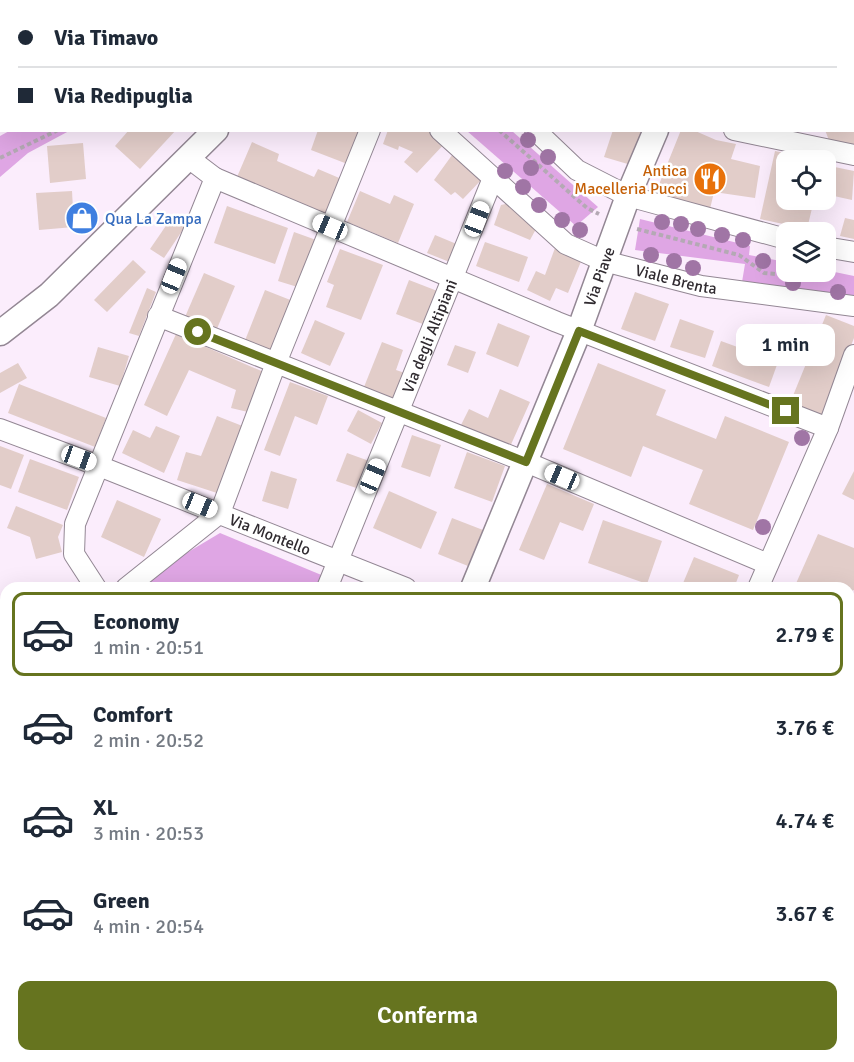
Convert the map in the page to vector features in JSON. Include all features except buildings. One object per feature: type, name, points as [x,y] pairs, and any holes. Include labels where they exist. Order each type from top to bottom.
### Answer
[{"type":"street","points":[[0,333],[48,295],[190,159],[214,132]]},
{"type":"street","points":[[134,582],[220,513],[276,363],[369,132]]},
{"type":"street","name":"Viale Brenta","points":[[442,132],[566,244],[604,261],[701,286],[854,306]]},
{"type":"street","points":[[537,132],[577,170],[628,196],[776,236]]},
{"type":"street","name":"Via Piave","points":[[476,582],[579,331],[628,196],[655,132]]},
{"type":"street","points":[[744,132],[854,155]]},
{"type":"street","points":[[190,159],[215,178],[453,279],[828,428]]},
{"type":"street","points":[[92,582],[74,554],[72,541],[75,524],[215,178]]},
{"type":"street","name":"Via degli Altipiani","points":[[329,582],[493,178]]},
{"type":"street","points":[[836,248],[854,252]]},
{"type":"street","points":[[158,316],[526,462],[768,564]]},
{"type":"street","points":[[760,582],[828,428],[854,355]]},
{"type":"street","name":"Via Montello","points":[[0,429],[220,513],[391,582]]},
{"type":"path","points":[[0,158],[54,132]]},
{"type":"path","points":[[618,224],[740,255],[764,273],[776,275]]},
{"type":"shaded area","points":[[7,132],[67,132],[28,153],[0,177],[0,136]]},
{"type":"shaded area","points":[[468,132],[513,132],[598,207],[576,226]]},
{"type":"shaded area","points":[[640,219],[750,246],[749,255],[776,260],[776,282],[836,282],[836,272],[854,276],[854,298],[742,282],[745,264],[635,250]]},
{"type":"shaded area","points":[[220,533],[331,579],[328,582],[138,582]]},
{"type":"place","name":"Antica Macelleria Pucci","points":[[710,179]]},
{"type":"place","name":"Qua La Zampa","points":[[82,218]]},
{"type":"route","points":[[198,332],[526,462],[579,331],[786,411]]}]
